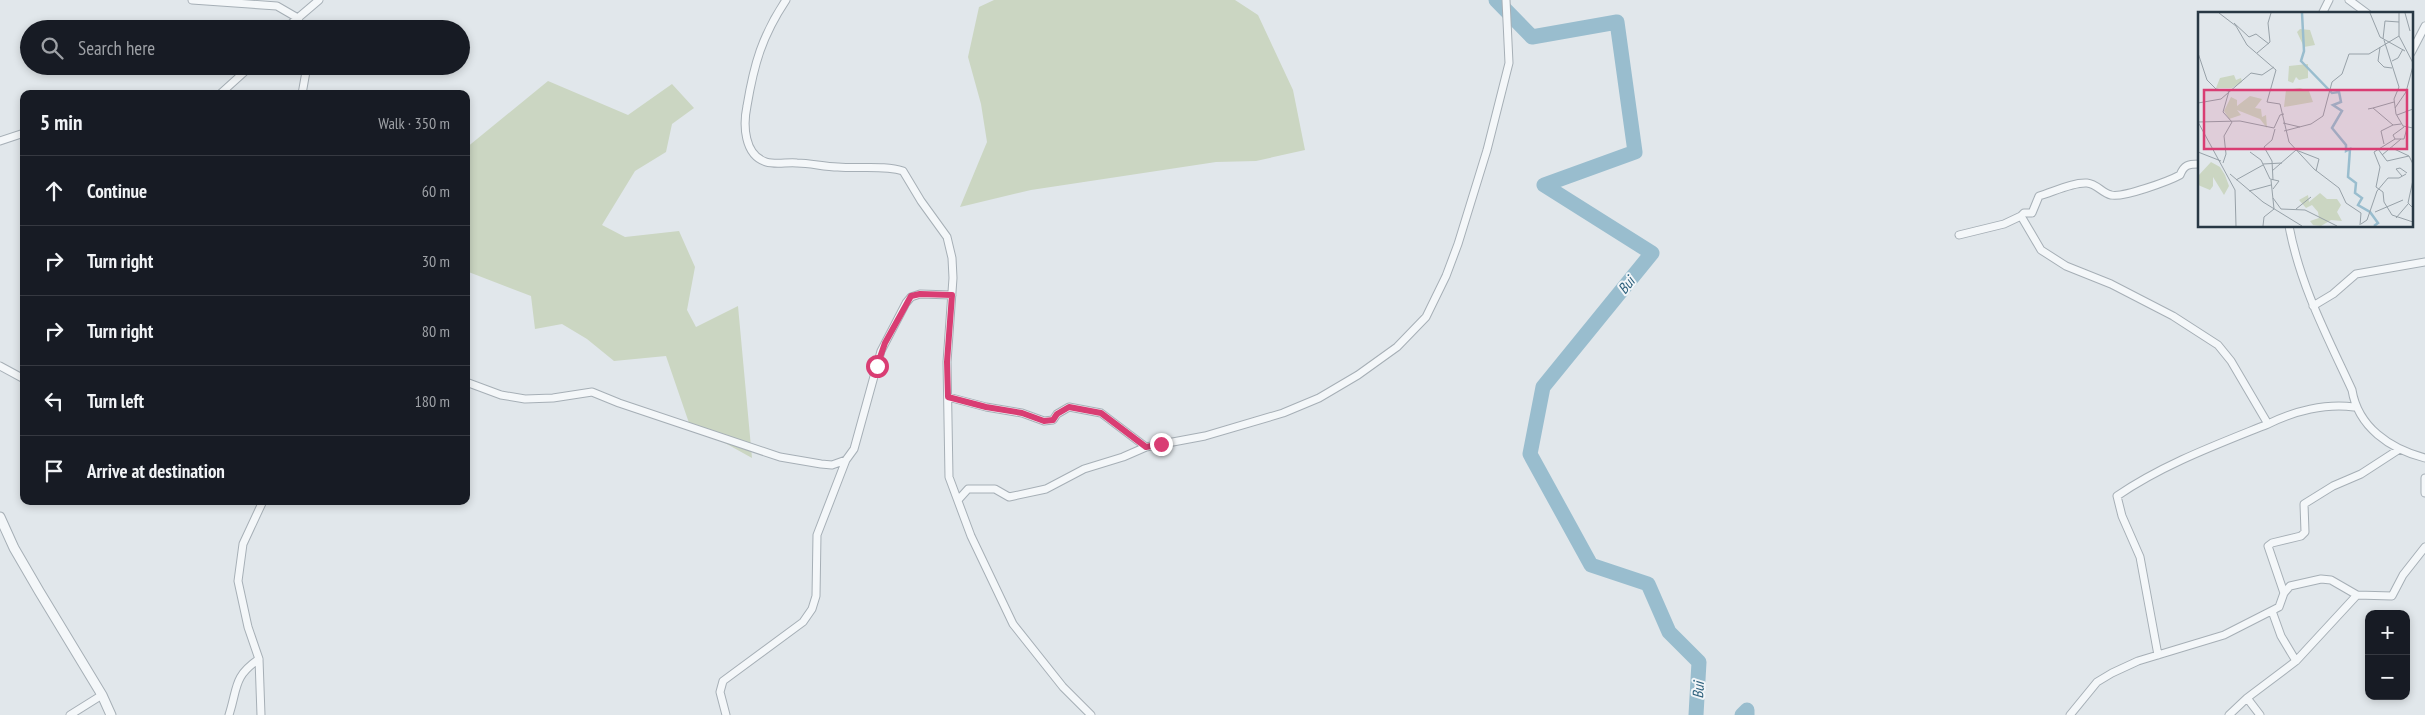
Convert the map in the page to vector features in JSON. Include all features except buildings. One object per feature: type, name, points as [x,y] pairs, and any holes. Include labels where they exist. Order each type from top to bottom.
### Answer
[{"type":"street","points":[[192,0],[278,6],[298,20]]},
{"type":"street","points":[[293,20],[320,0]]},
{"type":"street","points":[[786,0],[772,20],[754,65],[746,112],[746,136],[749,147],[764,162],[903,171],[921,201],[947,237],[952,258],[952,295],[947,362],[949,477],[959,499],[971,536],[1013,624],[1063,687],[1091,715]]},
{"type":"street","points":[[959,499],[968,489],[995,489],[1009,497],[1032,493],[1046,489],[1084,469],[1123,457],[1146,447],[1205,436],[1283,413],[1319,398],[1397,347],[1426,317],[1446,276],[1458,244],[1509,63],[1506,0]]},
{"type":"street","points":[[2328,2],[2336,0]]},
{"type":"street","points":[[2350,0],[2365,12]]},
{"type":"street","points":[[2412,51],[2425,26]]},
{"type":"street","points":[[224,90],[240,75]]},
{"type":"street","points":[[303,90],[305,75]]},
{"type":"street","points":[[0,141],[20,134]]},
{"type":"street","points":[[1959,235],[2004,224],[2024,213],[2032,213],[2038,196],[2085,183],[2094,185],[2112,196],[2124,196],[2170,181],[2180,175],[2183,168],[2188,164],[2198,164]]},
{"type":"street","points":[[2021,216],[2041,250],[2066,266],[2111,284],[2173,316],[2218,346],[2235,366],[2268,424]]},
{"type":"street","points":[[2290,229],[2295,257],[2313,306],[2352,390],[2354,407],[2372,429],[2398,450],[2425,458]]},
{"type":"street","points":[[2313,306],[2333,294],[2356,274],[2425,262]]},
{"type":"street","points":[[726,715],[720,692],[723,681],[804,622],[812,609],[816,596],[818,536],[846,460],[854,449],[881,351],[906,303],[911,296],[920,294],[952,295]]},
{"type":"street","points":[[0,366],[20,377]]},
{"type":"street","points":[[470,383],[501,395],[525,399],[553,398],[592,392],[619,403],[780,457],[821,464],[832,464],[846,460]]},
{"type":"street","points":[[948,397],[986,407],[1022,413],[1044,421],[1053,420],[1057,414],[1069,407],[1094,411],[1118,424],[1146,447]]},
{"type":"street","points":[[2158,655],[2140,557],[2122,516],[2117,496],[2153,473],[2201,450],[2286,415],[2332,406],[2354,407]]},
{"type":"street","points":[[2284,593],[2268,546],[2272,543],[2302,536],[2305,532],[2304,504],[2334,486],[2361,474],[2398,450]]},
{"type":"street","points":[[2425,478],[2425,493]]},
{"type":"street","points":[[261,505],[243,544],[238,573],[242,603],[259,659],[261,715]]},
{"type":"street","points":[[0,517],[24,565],[112,715]]},
{"type":"street","points":[[2070,715],[2097,682],[2112,672],[2158,655],[2224,635],[2272,611],[2282,602],[2284,593],[2290,586],[2325,579],[2357,595],[2392,596],[2403,574],[2425,547]]},
{"type":"street","points":[[2230,715],[2247,698],[2296,660],[2357,595]]},
{"type":"street","points":[[2272,611],[2281,636],[2296,660]]},
{"type":"street","points":[[229,715],[238,680],[244,669],[259,659]]},
{"type":"street","points":[[70,715],[102,695]]},
{"type":"street","points":[[2247,698],[2260,715]]},
{"type":"street","points":[[2076,707],[2081,715]]},
{"type":"green space","points":[[994,0],[1235,0],[1258,15],[1293,90],[1305,150],[1256,161],[1216,162],[1031,190],[960,207],[987,142],[981,104],[968,57],[979,7]]},
{"type":"green space","points":[[548,81],[628,115],[672,84],[694,108],[672,124],[666,152],[635,171],[602,225],[625,237],[679,231],[695,267],[687,310],[696,327],[738,306],[752,458],[689,423],[666,356],[614,361],[587,339],[562,324],[535,329],[531,296],[470,273],[470,145]]},
{"type":"waterway","name":"Bui","points":[[1496,0],[1532,37],[1617,22],[1635,152],[1544,185],[1652,253],[1543,387],[1530,454],[1591,565],[1648,584],[1669,632],[1699,662],[1696,715]]},
{"type":"waterway","name":"Bui","points":[[1742,715],[1747,710],[1747,715]]},
{"type":"route","points":[[877,366],[881,351],[911,296],[920,294],[952,295],[947,362],[948,397],[986,407],[1022,413],[1044,421],[1053,420],[1057,414],[1069,407],[1094,411],[1101,413],[1118,424],[1146,447],[1161,444]]}]
